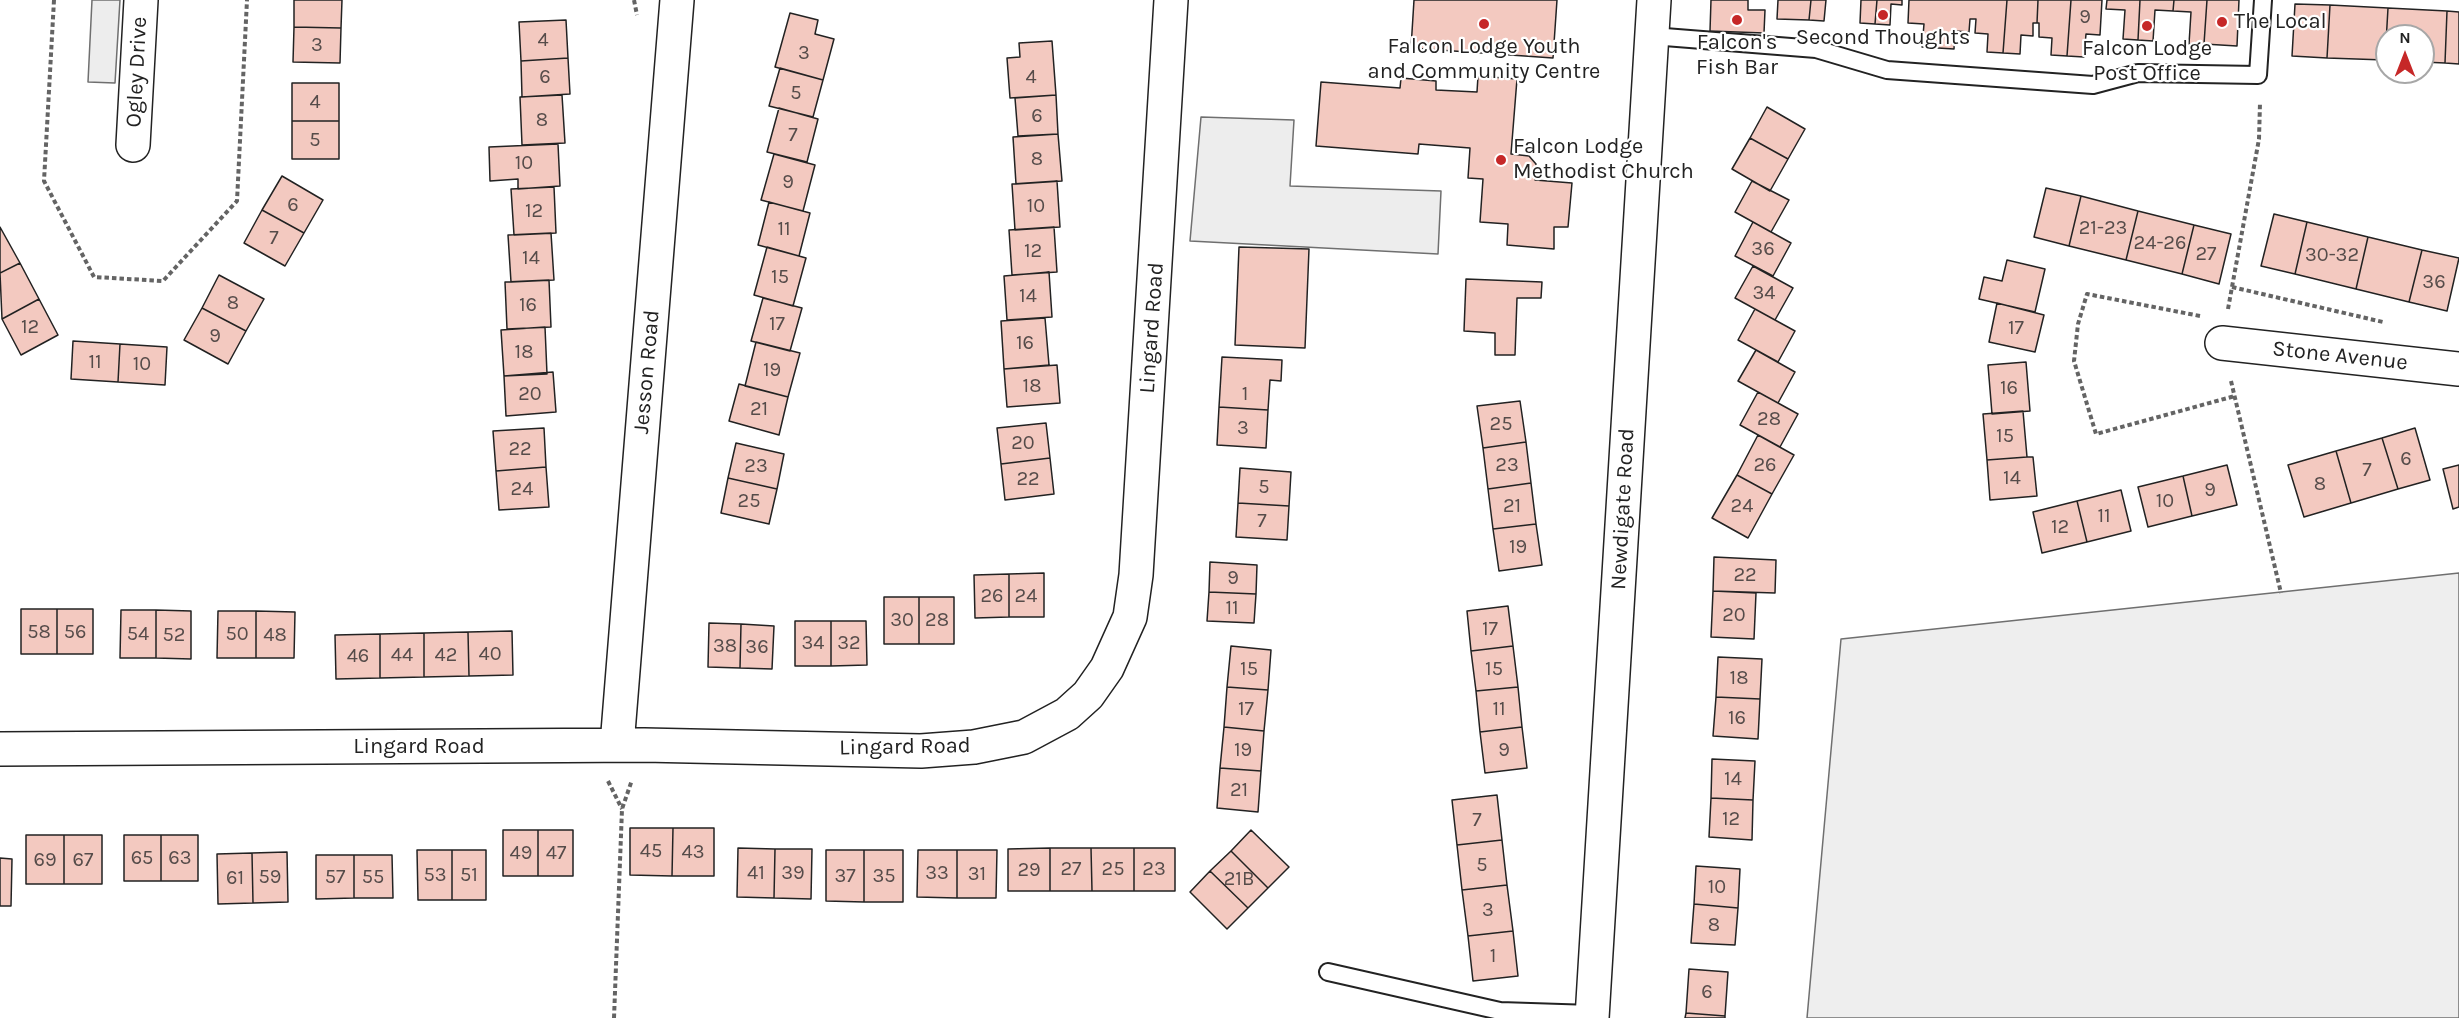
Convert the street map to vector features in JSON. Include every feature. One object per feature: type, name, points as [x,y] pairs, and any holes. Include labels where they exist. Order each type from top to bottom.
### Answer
[{"type":"street","name":"Ogley Drive","points":[[134,145],[141,0]]},
{"type":"street","name":"Jesson Road","points":[[631,745],[677,0]]},
{"type":"street","name":"Lingard Road","points":[[0,749],[631,745],[921,751],[974,747],[1024,737],[1067,714],[1088,695],[1107,668],[1130,617],[1136,575],[1171,0]]},
{"type":"street","name":"Newdigate Road","points":[[1592,1016],[1654,0]]},
{"type":"street","name":"Stone Avenue","points":[[2222,343],[2459,369]]},
{"type":"lane","points":[[1652,36],[1816,49],[1887,70],[2093,85],[2138,73],[2258,75],[2263,0]]},
{"type":"lane","points":[[1328,972],[1500,1011],[1592,1016]]},
{"type":"path","points":[[2259,139],[2260,105]]},
{"type":"path","points":[[2232,287],[2391,324]]},
{"type":"path","points":[[2203,316],[2086,294],[2078,324],[2074,361],[2096,434],[2235,396]]},
{"type":"path","points":[[614,1018],[622,809],[631,745]]},
{"type":"shaded area","points":[[92,0],[120,0],[115,83],[88,82]]},
{"type":"shaded area","points":[[1201,117],[1294,120],[1290,186],[1441,191],[1438,254],[1190,241]]},
{"type":"shaded area","points":[[2459,573],[2459,1018],[1807,1018],[1841,639]]},
{"type":"building","points":[[294,0],[342,0],[341,28],[294,27]]},
{"type":"building","name":"Falcon Lodge Youth and Community Centre","points":[[1414,0],[1557,0],[1553,58],[1411,48]]},
{"type":"building","name":"Falcon's Fish Bar","points":[[1711,0],[1748,0],[1748,10],[1765,10],[1764,33],[1710,31]]},
{"type":"building","points":[[1778,0],[1811,0],[1809,20],[1777,19]]},
{"type":"building","points":[[1811,0],[1826,0],[1824,21],[1809,20]]},
{"type":"building","points":[[1861,0],[1877,0],[1875,24],[1860,23]]},
{"type":"building","name":"Second Thoughts","points":[[1877,0],[1902,0],[1902,5],[1891,4],[1890,25],[1875,24]]},
{"type":"building","points":[[1909,0],[2007,0],[2003,53],[1987,52],[1988,34],[1975,33],[1976,19],[1970,19],[1969,32],[1955,31],[1954,49],[1922,47],[1924,24],[1908,23]]},
{"type":"building","points":[[2007,0],[2038,0],[2037,23],[2033,23],[2033,36],[2021,35],[2020,54],[2003,53]]},
{"type":"building","points":[[2038,0],[2071,0],[2067,56],[2051,55],[2052,38],[2039,37]]},
{"type":"building","points":[[2071,0],[2102,0],[2100,35],[2086,34],[2084,57],[2067,56]]},
{"type":"building","points":[[2107,0],[2140,0],[2138,40],[2123,39],[2125,10],[2106,9]]},
{"type":"building","name":"Falcon Lodge Post Office","points":[[2140,0],[2174,0],[2173,11],[2155,10],[2153,41],[2138,40]]},
{"type":"building","points":[[2174,0],[2207,0],[2204,44],[2189,44],[2191,12],[2173,11]]},
{"type":"building","name":"The Local","points":[[2207,0],[2239,0],[2237,46],[2204,44]]},
{"type":"building","points":[[2295,4],[2330,5],[2327,58],[2292,56]]},
{"type":"building","points":[[2330,5],[2388,8],[2387,24],[2375,24],[2375,60],[2327,58]]},
{"type":"building","points":[[2388,8],[2447,11],[2445,63],[2435,63],[2435,24],[2387,24]]},
{"type":"building","points":[[2447,11],[2459,12],[2459,64],[2445,63]]},
{"type":"building","points":[[790,13],[818,20],[815,34],[834,39],[823,80],[775,67]]},
{"type":"building","points":[[566,20],[568,58],[521,61],[519,22]]},
{"type":"building","points":[[294,27],[341,28],[340,63],[293,62]]},
{"type":"building","points":[[1052,41],[1056,95],[1010,98],[1007,58],[1020,57],[1019,43]]},
{"type":"building","points":[[568,58],[570,94],[522,97],[521,61]]},
{"type":"building","points":[[780,68],[823,80],[813,117],[769,106]]},
{"type":"building","name":"Falcon Lodge Methodist Church","points":[[1478,76],[1517,79],[1511,154],[1529,156],[1536,164],[1535,180],[1572,183],[1568,227],[1554,227],[1554,249],[1507,245],[1508,224],[1480,222],[1483,179],[1468,178],[1470,148],[1419,144],[1418,154],[1316,146],[1321,82],[1400,88],[1401,78],[1436,81],[1436,90],[1477,92]]},
{"type":"building","points":[[292,83],[339,83],[339,121],[292,121]]},
{"type":"building","points":[[562,95],[565,143],[522,145],[520,97]]},
{"type":"building","points":[[1056,95],[1058,134],[1018,136],[1015,98]]},
{"type":"building","points":[[1767,107],[1805,129],[1788,159],[1750,138]]},
{"type":"building","points":[[779,108],[818,119],[807,162],[767,152]]},
{"type":"building","points":[[292,121],[339,121],[339,159],[292,159]]},
{"type":"building","points":[[1058,134],[1062,181],[1016,184],[1013,137]]},
{"type":"building","points":[[1750,138],[1788,159],[1770,191],[1732,169]]},
{"type":"building","points":[[558,144],[560,186],[518,189],[518,179],[490,181],[489,147]]},
{"type":"building","points":[[774,154],[815,165],[803,211],[761,200]]},
{"type":"building","points":[[282,176],[323,200],[304,233],[262,210]]},
{"type":"building","points":[[1057,181],[1060,227],[1015,230],[1012,184]]},
{"type":"building","points":[[1752,181],[1789,200],[1771,232],[1735,212]]},
{"type":"building","points":[[554,187],[556,233],[514,235],[511,189]]},
{"type":"building","points":[[2046,188],[2081,196],[2069,246],[2034,237]]},
{"type":"building","points":[[2081,196],[2138,211],[2126,260],[2069,246]]},
{"type":"building","points":[[769,202],[810,213],[799,256],[758,245]]},
{"type":"building","points":[[262,210],[304,233],[285,266],[244,243]]},
{"type":"building","points":[[2138,211],[2194,225],[2182,274],[2126,260]]},
{"type":"building","points":[[2274,214],[2307,222],[2295,274],[2261,266]]},
{"type":"building","points":[[1753,222],[1791,243],[1773,276],[1735,256]]},
{"type":"building","points":[[2307,222],[2368,237],[2356,289],[2295,274]]},
{"type":"building","points":[[2194,225],[2231,234],[2219,284],[2182,274]]},
{"type":"building","points":[[0,227],[20,263],[0,273]]},
{"type":"building","points":[[1054,227],[1057,272],[1012,275],[1009,230]]},
{"type":"building","points":[[551,233],[554,280],[511,282],[508,235]]},
{"type":"building","points":[[2368,237],[2422,250],[2409,302],[2356,289]]},
{"type":"building","points":[[767,247],[806,258],[793,306],[754,295]]},
{"type":"building","points":[[1239,247],[1309,249],[1305,348],[1235,345]]},
{"type":"building","points":[[2422,250],[2459,258],[2447,311],[2409,302]]},
{"type":"building","points":[[2007,260],[2045,269],[2035,312],[1979,299],[1984,277],[2002,281]]},
{"type":"building","points":[[20,263],[39,299],[2,319],[0,273]]},
{"type":"building","points":[[1753,266],[1793,288],[1775,320],[1735,298]]},
{"type":"building","points":[[1049,272],[1052,317],[1007,320],[1004,276]]},
{"type":"building","points":[[219,275],[264,299],[246,331],[202,308]]},
{"type":"building","points":[[1466,279],[1542,282],[1541,298],[1517,298],[1515,355],[1495,355],[1495,333],[1464,331]]},
{"type":"building","points":[[549,280],[551,327],[507,329],[505,282]]},
{"type":"building","points":[[763,298],[802,308],[790,351],[751,341]]},
{"type":"building","points":[[39,299],[58,335],[21,355],[2,319]]},
{"type":"building","points":[[1997,303],[2044,315],[2035,352],[1989,342]]},
{"type":"building","points":[[202,308],[246,331],[228,364],[184,340]]},
{"type":"building","points":[[1755,309],[1795,331],[1778,362],[1738,340]]},
{"type":"building","points":[[1045,318],[1049,365],[1004,369],[1001,321]]},
{"type":"building","points":[[545,327],[547,374],[504,376],[501,330]]},
{"type":"building","points":[[73,341],[120,344],[118,382],[71,379]]},
{"type":"building","points":[[756,342],[800,353],[788,397],[745,386]]},
{"type":"building","points":[[120,344],[167,347],[165,385],[118,382]]},
{"type":"building","points":[[1756,350],[1795,372],[1778,403],[1738,381]]},
{"type":"building","points":[[1222,357],[1282,360],[1281,381],[1270,380],[1268,410],[1219,407]]},
{"type":"building","points":[[2026,362],[2030,411],[1992,414],[1988,365]]},
{"type":"building","points":[[1057,365],[1060,403],[1007,407],[1004,369]]},
{"type":"building","points":[[553,372],[556,412],[506,416],[504,376]]},
{"type":"building","points":[[739,384],[788,397],[779,435],[729,421]]},
{"type":"building","points":[[1758,392],[1798,414],[1780,447],[1740,425]]},
{"type":"building","points":[[1520,401],[1526,442],[1483,448],[1477,406]]},
{"type":"building","points":[[1219,407],[1268,410],[1266,448],[1217,445]]},
{"type":"building","points":[[2023,411],[2027,457],[1987,460],[1983,414]]},
{"type":"building","points":[[1046,423],[1050,458],[1001,464],[997,428]]},
{"type":"building","points":[[544,428],[546,467],[496,471],[493,431]]},
{"type":"building","points":[[2415,428],[2430,480],[2398,489],[2382,438]]},
{"type":"building","points":[[1758,435],[1794,455],[1772,494],[1737,475]]},
{"type":"building","points":[[2382,438],[2398,489],[2351,503],[2336,451]]},
{"type":"building","points":[[1526,442],[1531,483],[1488,489],[1483,448]]},
{"type":"building","points":[[736,443],[784,454],[777,489],[728,478]]},
{"type":"building","points":[[2336,451],[2351,503],[2304,517],[2288,465]]},
{"type":"building","points":[[2033,457],[2037,496],[1990,500],[1987,460]]},
{"type":"building","points":[[1050,458],[1054,494],[1005,500],[1001,464]]},
{"type":"building","points":[[2227,465],[2237,505],[2192,516],[2183,476]]},
{"type":"building","points":[[2459,465],[2459,507],[2453,509],[2443,469]]},
{"type":"building","points":[[546,467],[549,507],[499,510],[496,471]]},
{"type":"building","points":[[1240,468],[1291,472],[1289,506],[1238,503]]},
{"type":"building","points":[[1737,475],[1772,494],[1748,538],[1712,518]]},
{"type":"building","points":[[2183,476],[2192,516],[2148,527],[2138,487]]},
{"type":"building","points":[[728,478],[777,489],[769,524],[721,513]]},
{"type":"building","points":[[1531,483],[1536,524],[1493,529],[1488,489]]},
{"type":"building","points":[[2121,490],[2131,531],[2087,542],[2077,501]]},
{"type":"building","points":[[2077,501],[2087,542],[2042,553],[2033,512]]},
{"type":"building","points":[[1238,503],[1289,506],[1287,540],[1236,537]]},
{"type":"building","points":[[1536,524],[1542,565],[1499,571],[1493,529]]},
{"type":"building","points":[[1714,557],[1776,560],[1775,593],[1713,591]]},
{"type":"building","points":[[1210,562],[1257,565],[1256,594],[1209,592]]},
{"type":"building","points":[[1044,573],[1044,617],[1009,617],[1009,574]]},
{"type":"building","points":[[1009,574],[1009,617],[975,618],[974,575]]},
{"type":"building","points":[[1713,591],[1756,593],[1754,639],[1711,637]]},
{"type":"building","points":[[1209,592],[1256,594],[1254,623],[1207,621]]},
{"type":"building","points":[[884,597],[919,597],[919,644],[884,644]]},
{"type":"building","points":[[919,597],[954,597],[954,644],[919,644]]},
{"type":"building","points":[[1508,606],[1513,646],[1471,651],[1467,611]]},
{"type":"building","points":[[21,609],[57,609],[57,654],[21,654]]},
{"type":"building","points":[[57,609],[93,609],[93,654],[57,654]]},
{"type":"building","points":[[121,610],[156,610],[156,658],[120,658]]},
{"type":"building","points":[[156,610],[191,611],[191,659],[156,658]]},
{"type":"building","points":[[218,611],[256,611],[256,658],[217,658]]},
{"type":"building","points":[[256,611],[295,612],[294,658],[256,658]]},
{"type":"building","points":[[795,621],[831,621],[831,666],[795,666]]},
{"type":"building","points":[[831,621],[866,621],[867,665],[831,666]]},
{"type":"building","points":[[709,623],[741,624],[740,668],[708,667]]},
{"type":"building","points":[[741,624],[774,626],[772,669],[740,668]]},
{"type":"building","points":[[512,631],[513,675],[469,676],[468,632]]},
{"type":"building","points":[[468,632],[469,676],[424,677],[424,633]]},
{"type":"building","points":[[424,633],[424,677],[380,678],[380,634]]},
{"type":"building","points":[[380,634],[380,678],[336,679],[335,635]]},
{"type":"building","points":[[1231,646],[1271,650],[1268,690],[1227,687]]},
{"type":"building","points":[[1513,646],[1518,687],[1476,691],[1471,651]]},
{"type":"building","points":[[1718,657],[1762,659],[1760,699],[1716,697]]},
{"type":"building","points":[[1227,687],[1268,690],[1264,731],[1224,727]]},
{"type":"building","points":[[1518,687],[1522,727],[1480,732],[1476,691]]},
{"type":"building","points":[[1716,697],[1760,699],[1758,739],[1713,736]]},
{"type":"building","points":[[1224,727],[1264,731],[1261,771],[1220,768]]},
{"type":"building","points":[[1522,727],[1527,768],[1485,773],[1480,732]]},
{"type":"building","points":[[1712,759],[1755,761],[1753,800],[1711,798]]},
{"type":"building","points":[[1220,768],[1261,771],[1258,812],[1217,808]]},
{"type":"building","points":[[1497,795],[1502,840],[1457,845],[1452,800]]},
{"type":"building","points":[[1711,798],[1753,800],[1752,840],[1709,837]]},
{"type":"building","points":[[630,828],[673,828],[672,876],[630,875]]},
{"type":"building","points":[[673,828],[714,828],[714,876],[672,876]]},
{"type":"building","points":[[503,830],[538,830],[538,876],[503,876]]},
{"type":"building","points":[[538,830],[573,830],[573,876],[538,876]]},
{"type":"building","points":[[1251,830],[1289,867],[1268,888],[1231,851]]},
{"type":"building","points":[[26,835],[64,835],[64,884],[26,884]]},
{"type":"building","points":[[64,835],[102,835],[102,884],[64,884]]},
{"type":"building","points":[[124,835],[161,835],[161,881],[124,881]]},
{"type":"building","points":[[161,835],[198,835],[198,881],[161,881]]},
{"type":"building","points":[[1502,840],[1507,885],[1462,890],[1457,845]]},
{"type":"building","points":[[738,848],[775,849],[774,898],[737,897]]},
{"type":"building","points":[[1050,848],[1050,891],[1008,891],[1008,849]]},
{"type":"building","points":[[1050,848],[1091,848],[1092,891],[1050,891]]},
{"type":"building","points":[[1091,848],[1134,848],[1134,891],[1092,891]]},
{"type":"building","points":[[1134,848],[1175,848],[1175,891],[1134,891]]},
{"type":"building","points":[[775,849],[812,849],[811,899],[774,898]]},
{"type":"building","points":[[417,850],[452,850],[452,900],[418,900]]},
{"type":"building","points":[[452,850],[486,850],[486,900],[452,900]]},
{"type":"building","points":[[826,850],[864,850],[864,902],[826,901]]},
{"type":"building","points":[[864,850],[903,850],[903,902],[864,902]]},
{"type":"building","points":[[918,850],[957,850],[957,898],[917,897]]},
{"type":"building","points":[[957,850],[997,850],[996,898],[957,898]]},
{"type":"building","points":[[1231,851],[1268,888],[1248,908],[1210,871]]},
{"type":"building","points":[[287,852],[288,902],[253,903],[252,853]]},
{"type":"building","points":[[252,853],[253,903],[218,904],[217,854]]},
{"type":"building","points":[[316,855],[354,855],[354,898],[316,899]]},
{"type":"building","points":[[354,855],[392,855],[393,898],[354,898]]},
{"type":"building","points":[[0,858],[12,859],[11,906],[0,906]]},
{"type":"building","points":[[1696,866],[1740,869],[1738,908],[1694,904]]},
{"type":"building","points":[[1210,871],[1248,908],[1227,929],[1190,892]]},
{"type":"building","points":[[1507,885],[1513,931],[1468,936],[1462,890]]},
{"type":"building","points":[[1694,904],[1738,908],[1735,945],[1691,943]]},
{"type":"building","points":[[1513,931],[1518,976],[1473,981],[1468,936]]},
{"type":"building","points":[[1689,969],[1728,972],[1725,1016],[1686,1013]]},
{"type":"building","points":[[1686,1013],[1725,1016],[1725,1018],[1685,1018]]},
{"type":"place","name":"Second Thoughts","points":[[1883,15]]},
{"type":"place","name":"Falcon's Fish Bar","points":[[1737,20]]},
{"type":"place","name":"The Local","points":[[2222,22]]},
{"type":"place","name":"Falcon Lodge Youth and Community Centre","points":[[1484,24]]},
{"type":"place","name":"Falcon Lodge Post Office","points":[[2147,26]]},
{"type":"place","name":"Falcon Lodge Methodist Church","points":[[1501,160]]}]
